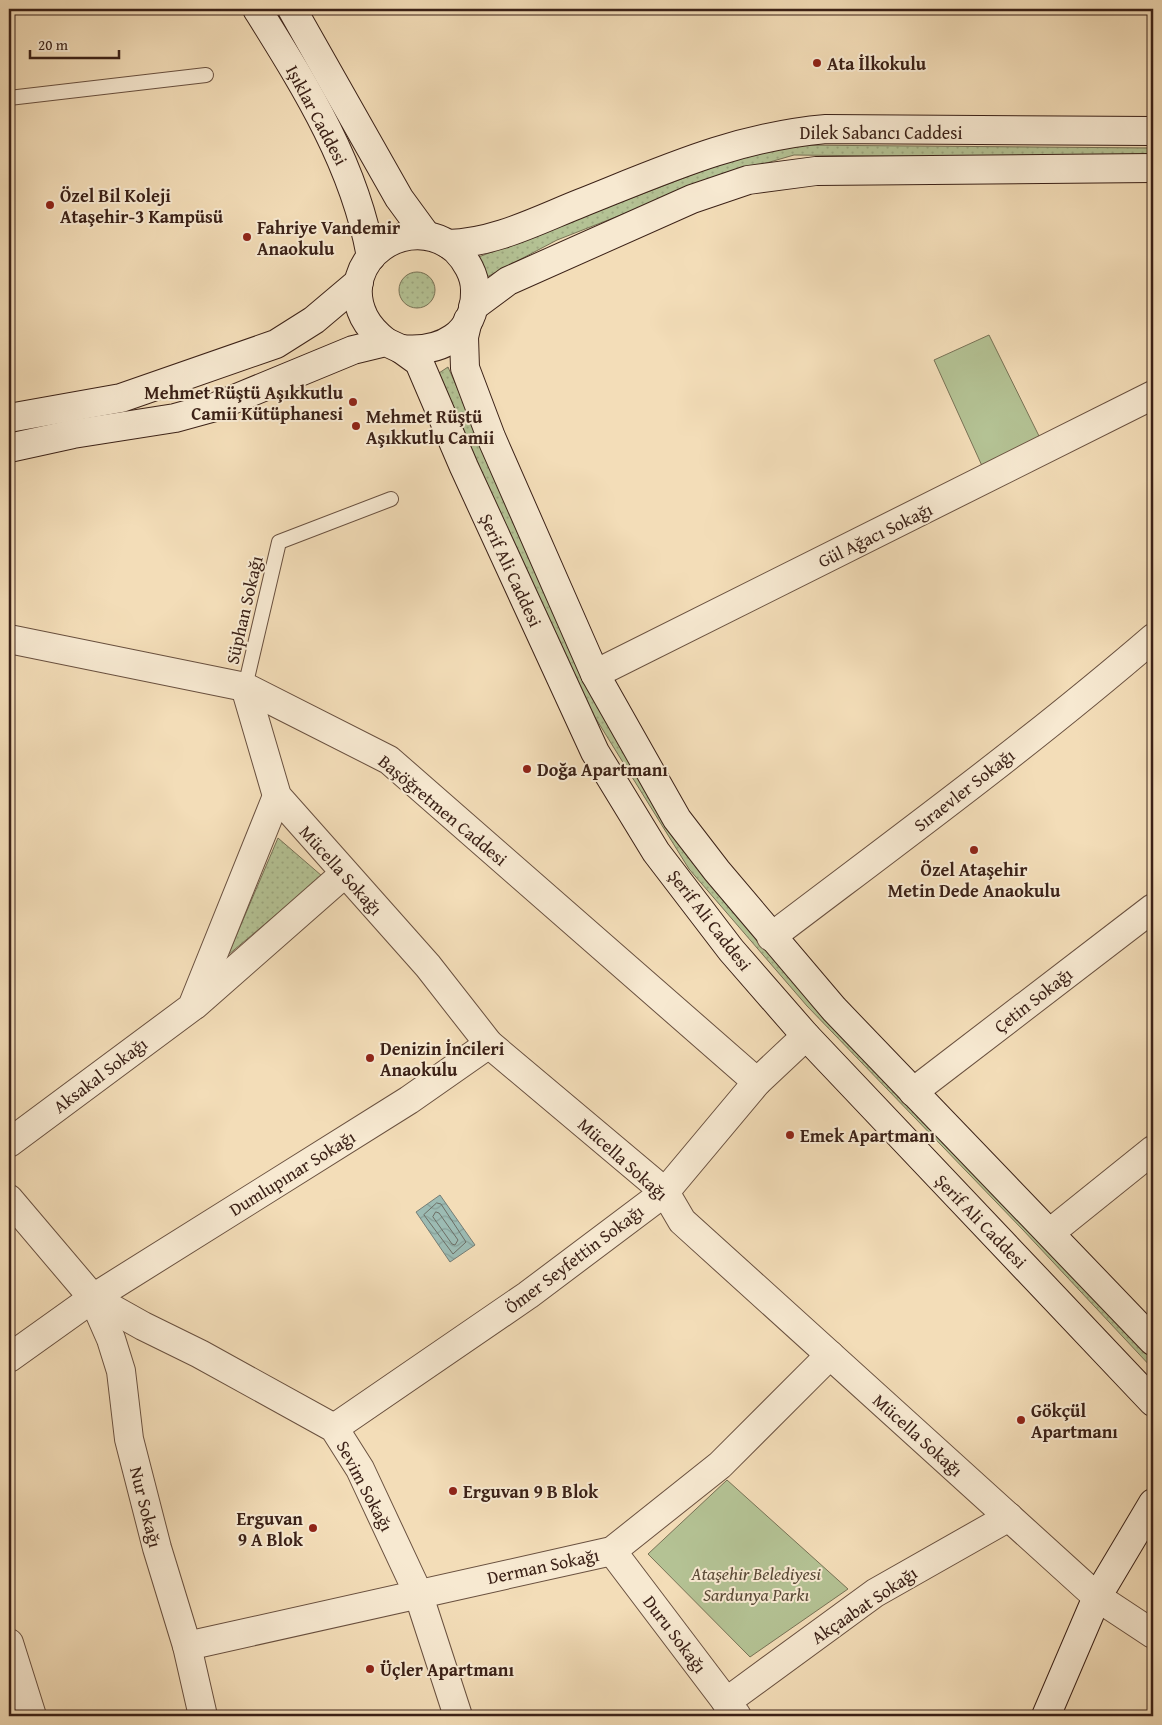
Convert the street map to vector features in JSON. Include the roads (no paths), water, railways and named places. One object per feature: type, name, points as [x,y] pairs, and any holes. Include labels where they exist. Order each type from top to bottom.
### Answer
[{"type":"street","name":"Işıklar Caddesi","points":[[257,9],[293,67],[341,154],[365,224],[371,257]]},
{"type":"street","name":"Işıklar Caddesi","points":[[292,9],[399,198],[437,240],[462,256],[471,272],[475,289],[471,314]]},
{"type":"street","name":"Dilek Sabancı Caddesi","points":[[437,240],[472,244],[515,230],[706,153],[791,132],[826,129],[983,132],[1153,131]]},
{"type":"street","name":"Dilek Sabancı Caddesi","points":[[471,314],[508,281],[692,199],[748,180],[816,170],[1153,168]]},
{"type":"street","points":[[9,418],[121,398],[276,344],[314,320],[359,282],[371,257],[382,246],[395,238],[410,235],[437,240]]},
{"type":"street","points":[[359,282],[359,299],[363,316],[373,331],[393,346]]},
{"type":"street","points":[[9,447],[72,434],[175,418],[215,407],[352,350],[393,346],[420,351],[440,347],[456,336],[471,314]]},
{"type":"street","name":"Şerif Ali Caddesi","points":[[471,314],[464,337],[465,368],[491,437],[595,674],[677,819],[772,937],[834,1009],[1051,1232],[1153,1340]]},
{"type":"street","name":"Şerif Ali Caddesi","points":[[393,346],[419,362],[464,467],[595,752],[656,852],[731,950],[806,1036],[1153,1402]]},
{"type":"street","name":"Gül Ağacı Sokağı","points":[[595,674],[1153,395]]},
{"type":"street","name":"Sıraevler Sokağı","points":[[772,937],[1025,743],[1153,638]]},
{"type":"street","name":"Başöğretmen Caddesi","points":[[9,639],[245,687],[389,760],[757,1082]]},
{"type":"street","name":"Mücella Sokağı","points":[[245,687],[276,796],[428,966],[489,1044],[665,1192],[682,1221],[1097,1597],[1153,1634]]},
{"type":"street","points":[[192,1007],[276,796]]},
{"type":"street","name":"Aksakal Sokağı","points":[[9,1143],[192,1007],[344,874]]},
{"type":"street","name":"Çetin Sokağı","points":[[914,1092],[1153,908]]},
{"type":"street","name":"Ömer Seyfettin Sokağı","points":[[334,1428],[528,1295],[665,1192],[757,1082],[806,1036]]},
{"type":"street","name":"Dumlupınar Sokağı","points":[[9,1358],[93,1298],[409,1100],[489,1044]]},
{"type":"street","points":[[1051,1232],[1153,1150]]},
{"type":"street","points":[[9,1199],[93,1298]]},
{"type":"street","name":"Sevim Sokağı","points":[[93,1298],[143,1326],[200,1354],[334,1428],[360,1469],[418,1593],[458,1716]]},
{"type":"street","name":"Nur Sokağı","points":[[93,1298],[111,1339],[121,1371],[129,1439],[157,1548],[187,1646],[203,1716]]},
{"type":"street","name":"Derman Sokağı","points":[[187,1646],[612,1551],[720,1465],[830,1355]]},
{"type":"street","points":[[1046,1716],[1097,1597],[1153,1503]]},
{"type":"street","name":"Akçaabat Sokağı","points":[[731,1709],[875,1593],[1009,1517]]},
{"type":"street","name":"Duru Sokağı","points":[[612,1551],[731,1709]]},
{"type":"street","points":[[9,1643],[32,1716]]},
{"type":"lane","points":[[9,98],[206,75]]},
{"type":"lane","name":"Süphan Sokağı","points":[[245,687],[279,542],[391,499]]},
{"type":"water","points":[[440,1195],[475,1245],[450,1262],[416,1212]]},
{"type":"place","name":"Ata İlkokulu","points":[[817,63]]},
{"type":"place","name":"Özel Bil Koleji Ataşehir-3 Kampüsü","points":[[50,205]]},
{"type":"place","name":"Fahriye Vandemir Anaokulu","points":[[247,237]]},
{"type":"place","name":"Mehmet Rüştü Aşıkkutlu Camii Kütüphanesi","points":[[353,402]]},
{"type":"place","name":"Mehmet Rüştü Aşıkkutlu Camii","points":[[356,426]]},
{"type":"place","name":"Doğa Apartmanı","points":[[527,769]]},
{"type":"place","name":"Özel Ataşehir Metin Dede Anaokulu","points":[[974,850]]},
{"type":"place","name":"Denizin İncileri Anaokulu","points":[[370,1058]]},
{"type":"place","name":"Emek Apartmanı","points":[[790,1135]]},
{"type":"place","name":"Gökçül Apartmanı","points":[[1021,1420]]},
{"type":"place","name":"Erguvan 9 B Blok","points":[[453,1491]]},
{"type":"place","name":"Erguvan 9 A Blok","points":[[313,1528]]},
{"type":"place","name":"Üçler Apartmanı","points":[[370,1669]]},
{"type":"park label","name":"Ataşehir Belediyesi Sardunya Parkı","points":[[756,1584]]}]
